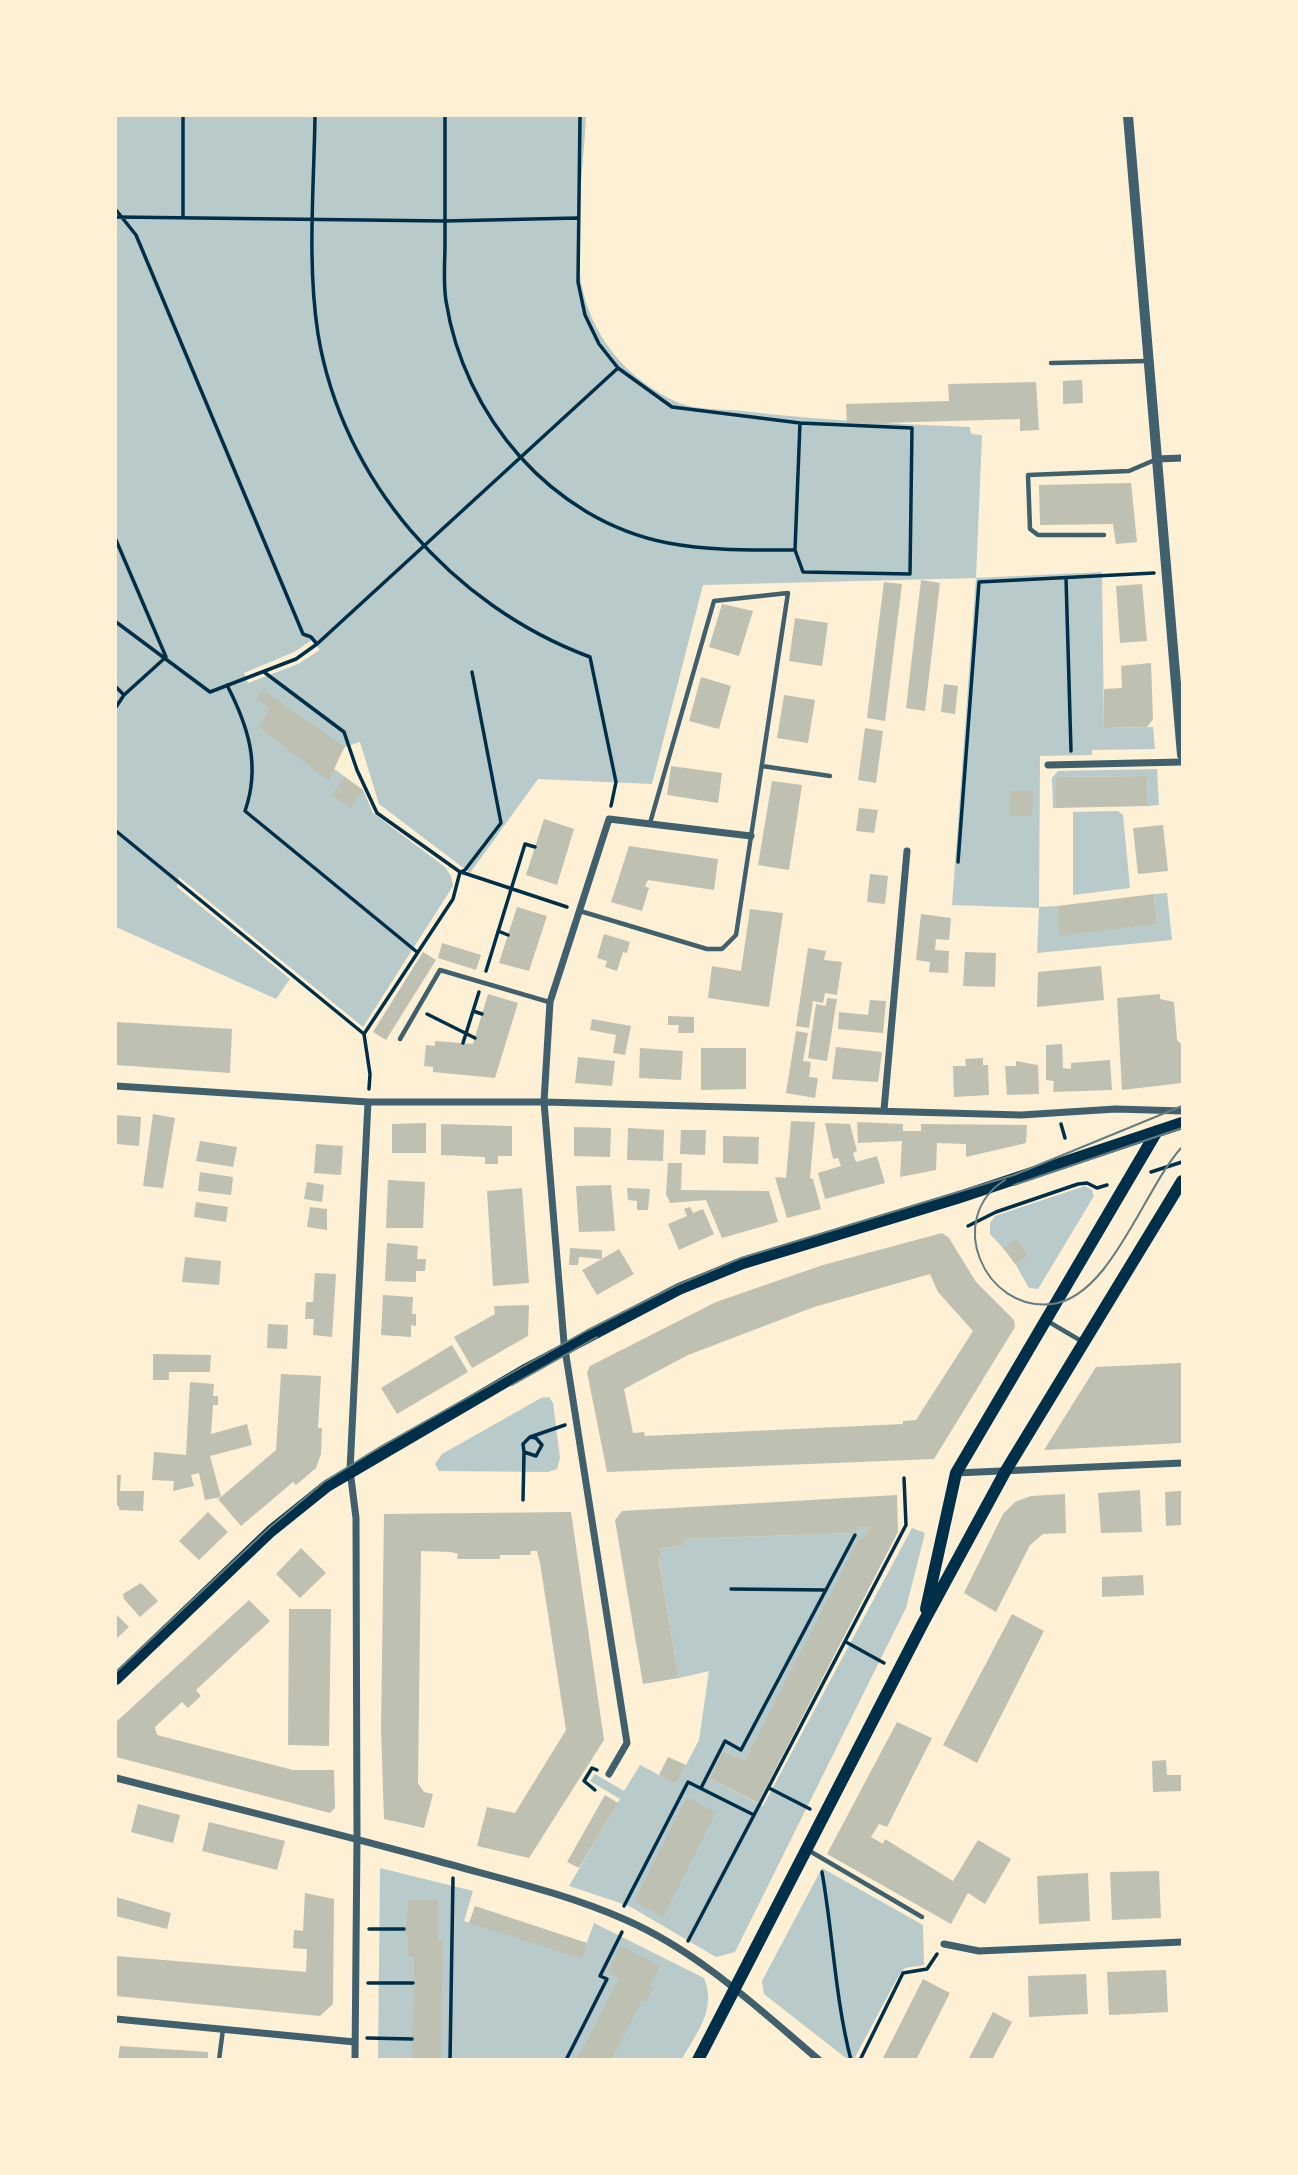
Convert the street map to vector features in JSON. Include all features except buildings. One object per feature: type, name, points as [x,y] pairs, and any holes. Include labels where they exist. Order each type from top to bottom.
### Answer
[{"type":"main road","points":[[116,1679],[271,1531],[350,1470],[678,1289],[743,1263],[957,1198],[1182,1123]]},
{"type":"main road","points":[[923,1623],[956,1473],[1044,1319],[1157,1131]]},
{"type":"main road","points":[[698,2060],[898,1670],[1005,1472],[1182,1181]]},
{"type":"street","points":[[1128,116],[1182,755]]},
{"type":"street","points":[[1157,459],[1182,458]]},
{"type":"street","points":[[1048,765],[1182,762]]},
{"type":"street","points":[[609,1774],[627,1743],[565,1349],[544,1102],[550,1002],[609,818],[751,835]]},
{"type":"street","points":[[884,1110],[907,851]]},
{"type":"street","points":[[116,1086],[368,1102],[544,1102],[1021,1115],[1116,1109],[1182,1111]]},
{"type":"street","points":[[355,2060],[355,1518],[350,1470],[368,1102]]},
{"type":"street","points":[[956,1473],[1182,1462]]},
{"type":"street","points":[[116,1778],[357,1839],[560,1896],[618,1917],[682,1952],[736,1989],[819,2060]]},
{"type":"street","points":[[944,1944],[979,1951],[1182,1941]]},
{"type":"street","points":[[116,2019],[355,2040]]},
{"type":"lane","points":[[1051,363],[1149,361]]},
{"type":"lane","points":[[1104,534],[1038,535],[1030,529],[1028,475],[1129,471],[1157,459]]},
{"type":"lane","points":[[579,911],[707,949],[722,949],[736,935],[788,593],[713,601],[650,823]]},
{"type":"lane","points":[[762,766],[830,776]]},
{"type":"lane","points":[[400,1039],[440,970],[550,1002]]},
{"type":"lane","points":[[1044,1319],[1084,1343]]},
{"type":"lane","points":[[807,1849],[922,1917]]},
{"type":"lane","points":[[219,2060],[223,2029]]},
{"type":"path","points":[[183,116],[183,218]]},
{"type":"path","points":[[315,116],[314,286],[328,381],[367,469],[391,508],[425,545],[457,578],[496,608],[541,636],[590,657],[616,782],[609,818]]},
{"type":"path","points":[[445,116],[445,299],[454,342],[469,384],[492,422],[520,458],[583,511],[620,529],[666,542],[708,549],[795,550]]},
{"type":"path","points":[[580,116],[578,282],[585,316],[599,344],[618,368],[672,407],[800,423],[912,428],[910,574],[803,572],[795,550],[800,423]]},
{"type":"path","points":[[116,209],[118,217],[136,235],[303,634],[311,637],[317,644]]},
{"type":"path","points":[[118,217],[445,221],[577,218]]},
{"type":"path","points":[[116,622],[210,692],[296,659],[317,644],[618,368]]},
{"type":"path","points":[[116,540],[166,657]]},
{"type":"path","points":[[958,862],[979,582],[1139,574]]},
{"type":"path","points":[[1066,578],[1071,755]]},
{"type":"path","points":[[116,707],[124,695],[166,657]]},
{"type":"path","points":[[460,872],[466,870],[500,823],[472,672]]},
{"type":"path","points":[[264,673],[344,732],[357,770],[377,813],[460,872],[579,911]]},
{"type":"path","points":[[227,685],[249,731],[253,765],[251,792],[245,811],[418,952]]},
{"type":"path","points":[[116,687],[124,695]]},
{"type":"path","points":[[116,831],[364,1034]]},
{"type":"path","points":[[463,1044],[525,844],[535,847]]},
{"type":"path","points":[[368,1102],[370,1074],[364,1034],[453,899],[460,872]]},
{"type":"path","points":[[498,931],[508,934]]},
{"type":"path","points":[[417,1008],[475,1038]]},
{"type":"path","points":[[473,1011],[482,1014]]},
{"type":"path","points":[[1147,1173],[1182,1162]]},
{"type":"path","points":[[968,1226],[996,1212],[1078,1184],[1087,1183],[1097,1188]]},
{"type":"path","points":[[523,1500],[523,1444],[530,1437],[575,1422]]},
{"type":"path","points":[[524,1452],[536,1456],[542,1448],[539,1439],[530,1437]]},
{"type":"path","points":[[682,1952],[906,1525],[904,1478]]},
{"type":"path","points":[[701,1788],[725,1741],[741,1750],[855,1535]]},
{"type":"path","points":[[731,1589],[826,1590]]},
{"type":"path","points":[[846,1642],[898,1670]]},
{"type":"path","points":[[595,1790],[584,1781],[592,1768],[609,1774]]},
{"type":"path","points":[[618,1917],[688,1782],[754,1815]]},
{"type":"path","points":[[769,1788],[824,1816]]},
{"type":"path","points":[[820,1857],[832,1928],[841,2022],[851,2060]]},
{"type":"path","points":[[450,2060],[454,1866]]},
{"type":"path","points":[[566,2060],[607,1979],[600,1976],[627,1921]]},
{"type":"path","points":[[356,1930],[404,1929]]},
{"type":"path","points":[[860,2060],[903,1973],[926,1969],[944,1944]]},
{"type":"path","points":[[356,1983],[413,1983]]},
{"type":"path","points":[[355,2040],[412,2039]]},
{"type":"shaded area","points":[[116,116],[586,116],[579,228],[583,291],[596,327],[606,343],[645,384],[679,403],[694,407],[828,419],[970,427],[971,434],[982,435],[976,578],[703,585],[652,784],[538,779],[470,873],[379,804],[360,742],[345,747],[333,768],[363,790],[373,813],[445,867],[453,886],[363,1027],[179,877],[177,887],[290,979],[276,999],[116,927]],"holes":[[[312,640],[320,650],[298,664],[248,683],[244,673],[294,652]]]},
{"type":"shaded area","points":[[1102,572],[1104,728],[1153,727],[1155,749],[1092,750],[1092,755],[1040,756],[1039,907],[1057,906],[1059,935],[1157,924],[1154,894],[1167,893],[1172,940],[1037,953],[1039,908],[952,905],[976,578]]},
{"type":"shaded area","points":[[1157,769],[1159,805],[1148,806],[1147,776],[1056,777],[1056,808],[1053,808],[1052,778],[1058,771]]},
{"type":"shaded area","points":[[1118,811],[1123,815],[1130,888],[1073,895],[1073,812]]},
{"type":"shaded area","points":[[1085,1186],[1092,1190],[1094,1196],[1038,1289],[1029,1288],[1016,1265],[1029,1255],[1016,1238],[1003,1248],[990,1234],[990,1223],[995,1216]]},
{"type":"shaded area","points":[[549,1397],[553,1403],[560,1458],[557,1469],[548,1472],[439,1471],[435,1464],[442,1454],[541,1398]]},
{"type":"shaded area","points":[[859,1527],[870,1527],[745,1760],[723,1751],[709,1778],[763,1806],[912,1528],[925,1533],[906,1608],[735,1952],[716,1957],[629,1906],[569,1886],[620,1799],[590,1781],[595,1774],[624,1791],[640,1765],[676,1784],[699,1740],[709,1671],[679,1678],[658,1557],[662,1555],[660,1548],[683,1546],[683,1539],[853,1533]]},
{"type":"shaded area","points":[[380,1868],[473,1891],[464,1921],[581,1958],[594,1923],[704,1978],[708,2000],[704,2020],[682,2059],[378,2060]]},
{"type":"shaded area","points":[[822,1868],[923,1925],[924,1965],[905,1968],[899,1975],[854,2059],[847,2059],[764,1994],[762,1981]]},
{"type":"tram line","points":[[116,1672],[269,1528],[324,1482],[380,1447],[586,1331],[677,1285],[741,1258],[1014,1175],[1182,1106]]},
{"type":"tram line","points":[[1014,1185],[1182,1128]]},
{"type":"tram line","points":[[1005,1180],[987,1197],[977,1217],[975,1238],[980,1259],[991,1278],[1007,1293],[1028,1303],[1052,1304],[1073,1297],[1092,1282],[1109,1262],[1168,1165],[1182,1147]]},
{"type":"tram line","points":[[512,1385],[597,1337]]}]
